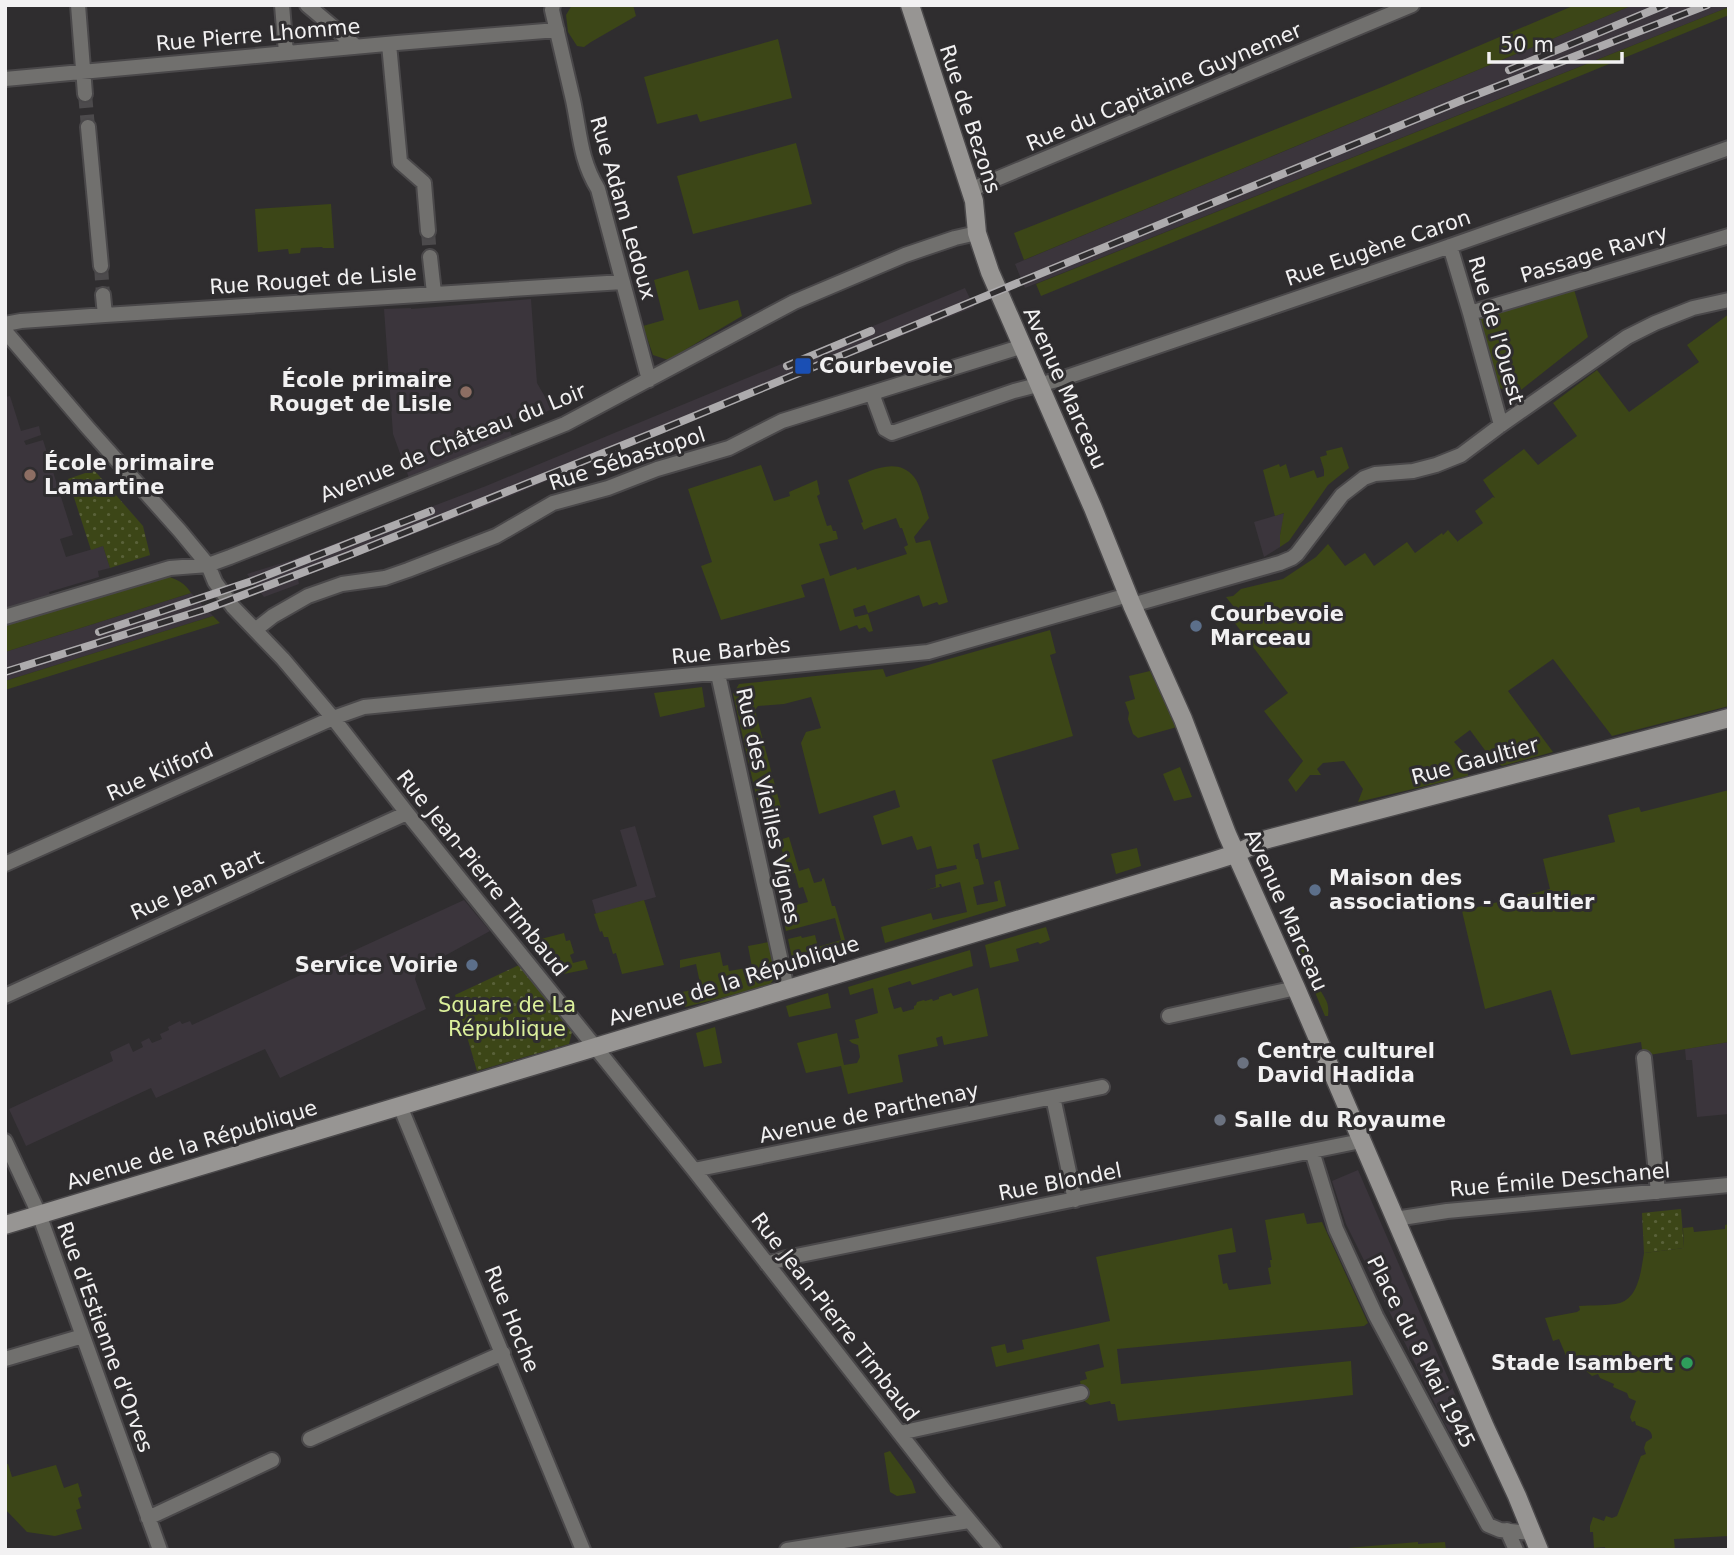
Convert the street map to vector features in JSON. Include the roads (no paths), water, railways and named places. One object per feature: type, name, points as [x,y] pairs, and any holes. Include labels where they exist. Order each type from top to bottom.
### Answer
[{"type":"street","points":[[78,5],[85,93]]},
{"type":"street","points":[[282,5],[286,53]]},
{"type":"street","points":[[307,5],[357,47]]},
{"type":"street","name":"Rue Adam Ledoux","points":[[553,5],[588,173],[598,189],[649,380]]},
{"type":"street","name":"Rue de Bezons","points":[[910,5],[974,201],[977,233],[996,286]]},
{"type":"street","name":"Rue du Capitaine Guynemer","points":[[970,190],[1394,8],[1412,5]]},
{"type":"street","name":"Rue Pierre Lhomme","points":[[5,79],[557,30]]},
{"type":"street","points":[[393,43],[400,162],[424,183],[428,231]]},
{"type":"street","points":[[88,127],[101,266]]},
{"type":"street","name":"Rue Eugène Caron","points":[[875,393],[874,399],[885,429],[892,433],[962,408],[1061,379],[1729,148]]},
{"type":"street","name":"Avenue de Château du Loir","points":[[5,617],[170,568],[208,565],[565,424],[794,302],[905,256],[977,233]]},
{"type":"street","name":"Passage Ravry","points":[[1470,313],[1729,236]]},
{"type":"street","name":"Rue de l'Ouest","points":[[1450,246],[1501,425]]},
{"type":"street","points":[[430,257],[433,293]]},
{"type":"street","name":"Rue Rouget de Lisle","points":[[5,324],[105,315],[623,282]]},
{"type":"street","name":"Avenue Marceau","points":[[996,286],[1183,719],[1236,854],[1539,1550]]},
{"type":"street","points":[[103,295],[105,315]]},
{"type":"street","name":"Rue Barbès","points":[[333,718],[364,708],[928,652],[1280,563],[1292,558],[1342,495],[1364,478],[1375,474],[1413,471],[1461,455],[1627,337],[1693,308],[1729,300]]},
{"type":"street","name":"Rue Jean-Pierre Timbaud","points":[[5,331],[180,531],[208,565],[215,582],[233,607],[283,659],[333,718],[994,1550]]},
{"type":"street","name":"Rue Sébastopol","points":[[255,630],[308,596],[342,584],[385,578],[408,570],[496,536],[554,503],[729,448],[782,421],[1023,346]]},
{"type":"street","name":"Rue des Vieilles Vignes","points":[[718,674],[787,989]]},
{"type":"street","name":"Rue Kilford","points":[[5,864],[333,718]]},
{"type":"street","name":"Rue Gaultier","points":[[1236,854],[1264,840],[1729,718]]},
{"type":"street","name":"Rue Jean Bart","points":[[5,996],[407,813]]},
{"type":"street","name":"Avenue de la République","points":[[5,1225],[1236,854]]},
{"type":"street","points":[[1170,1016],[1296,988]]},
{"type":"street","points":[[1644,1058],[1658,1192]]},
{"type":"street","name":"Avenue de Parthenay","points":[[694,1170],[1102,1087]]},
{"type":"street","points":[[1053,1097],[1075,1200]]},
{"type":"street","name":"Rue Hoche","points":[[400,1106],[583,1550]]},
{"type":"street","name":"Rue d'Estienne d'Orves","points":[[5,1141],[39,1214],[160,1550]]},
{"type":"street","name":"Rue Blondel","points":[[767,1264],[1361,1141]]},
{"type":"street","name":"Place du 8 Mai 1945","points":[[1312,1151],[1336,1228],[1376,1316],[1488,1525],[1507,1531]]},
{"type":"street","name":"Rue Émile Deschanel","points":[[1395,1219],[1447,1211],[1729,1185]]},
{"type":"street","points":[[5,1359],[83,1336]]},
{"type":"street","points":[[310,1439],[503,1353]]},
{"type":"street","points":[[900,1433],[1081,1393]]},
{"type":"street","points":[[148,1518],[272,1460]]},
{"type":"street","points":[[787,1550],[871,1543],[969,1521]]},
{"type":"street","points":[[1516,1550],[1507,1531],[1532,1533]]},
{"type":"tunnel","points":[[85,94],[88,127]]},
{"type":"tunnel","points":[[428,231],[430,257]]},
{"type":"tunnel","points":[[101,266],[103,295]]},
{"type":"railway","points":[[1509,70],[1665,5]]},
{"type":"railway","points":[[5,672],[206,609],[349,555],[663,429],[1460,101],[1707,5]]},
{"type":"railway","points":[[787,366],[871,331]]},
{"type":"railway","points":[[99,632],[252,581],[431,511]]},
{"type":"place","name":"Courbevoie","points":[[803,366]]},
{"type":"place","name":"École primaire Rouget de Lisle","points":[[466,392]]},
{"type":"place","name":"École primaire Lamartine","points":[[30,475]]},
{"type":"place","name":"Courbevoie Marceau","points":[[1196,626]]},
{"type":"place","name":"Maison des associations - Gaultier","points":[[1315,890]]},
{"type":"place","name":"Service Voirie","points":[[472,965]]},
{"type":"place","name":"Centre culturel David Hadida","points":[[1243,1063]]},
{"type":"place","name":"Salle du Royaume","points":[[1220,1120]]},
{"type":"place","name":"Stade Isambert","points":[[1687,1363]]},
{"type":"park label","name":"Square de La République","points":[[507,1017]]}]
